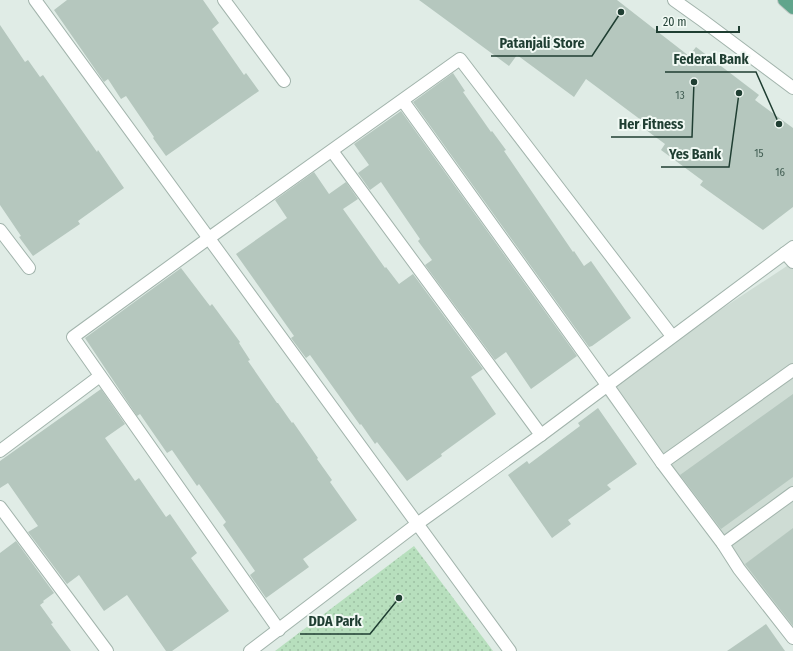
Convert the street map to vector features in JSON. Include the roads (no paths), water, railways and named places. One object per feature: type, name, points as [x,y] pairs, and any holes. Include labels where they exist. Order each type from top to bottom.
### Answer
[{"type":"main road","points":[[784,0],[793,8]]},
{"type":"street","points":[[35,0],[510,651]]},
{"type":"street","points":[[224,0],[284,81]]},
{"type":"street","points":[[674,0],[793,88]]},
{"type":"street","points":[[279,630],[73,337],[460,59],[672,336]]},
{"type":"street","points":[[403,101],[662,463],[723,544],[739,569],[793,638]]},
{"type":"street","points":[[332,151],[540,435]]},
{"type":"street","points":[[0,230],[29,268]]},
{"type":"street","points":[[250,651],[418,524],[789,250],[793,262]]},
{"type":"street","points":[[662,463],[793,370]]},
{"type":"street","points":[[0,451],[100,376]]},
{"type":"street","points":[[723,544],[793,493]]},
{"type":"street","points":[[0,507],[107,651]]},
{"type":"place","name":"Patanjali Store","points":[[621,12]]},
{"type":"place","name":"Her Fitness","points":[[694,82]]},
{"type":"place","name":"Yes Bank","points":[[739,93]]},
{"type":"place","name":"Federal Bank","points":[[779,124]]},
{"type":"place","name":"DDA Park","points":[[399,598]]}]
